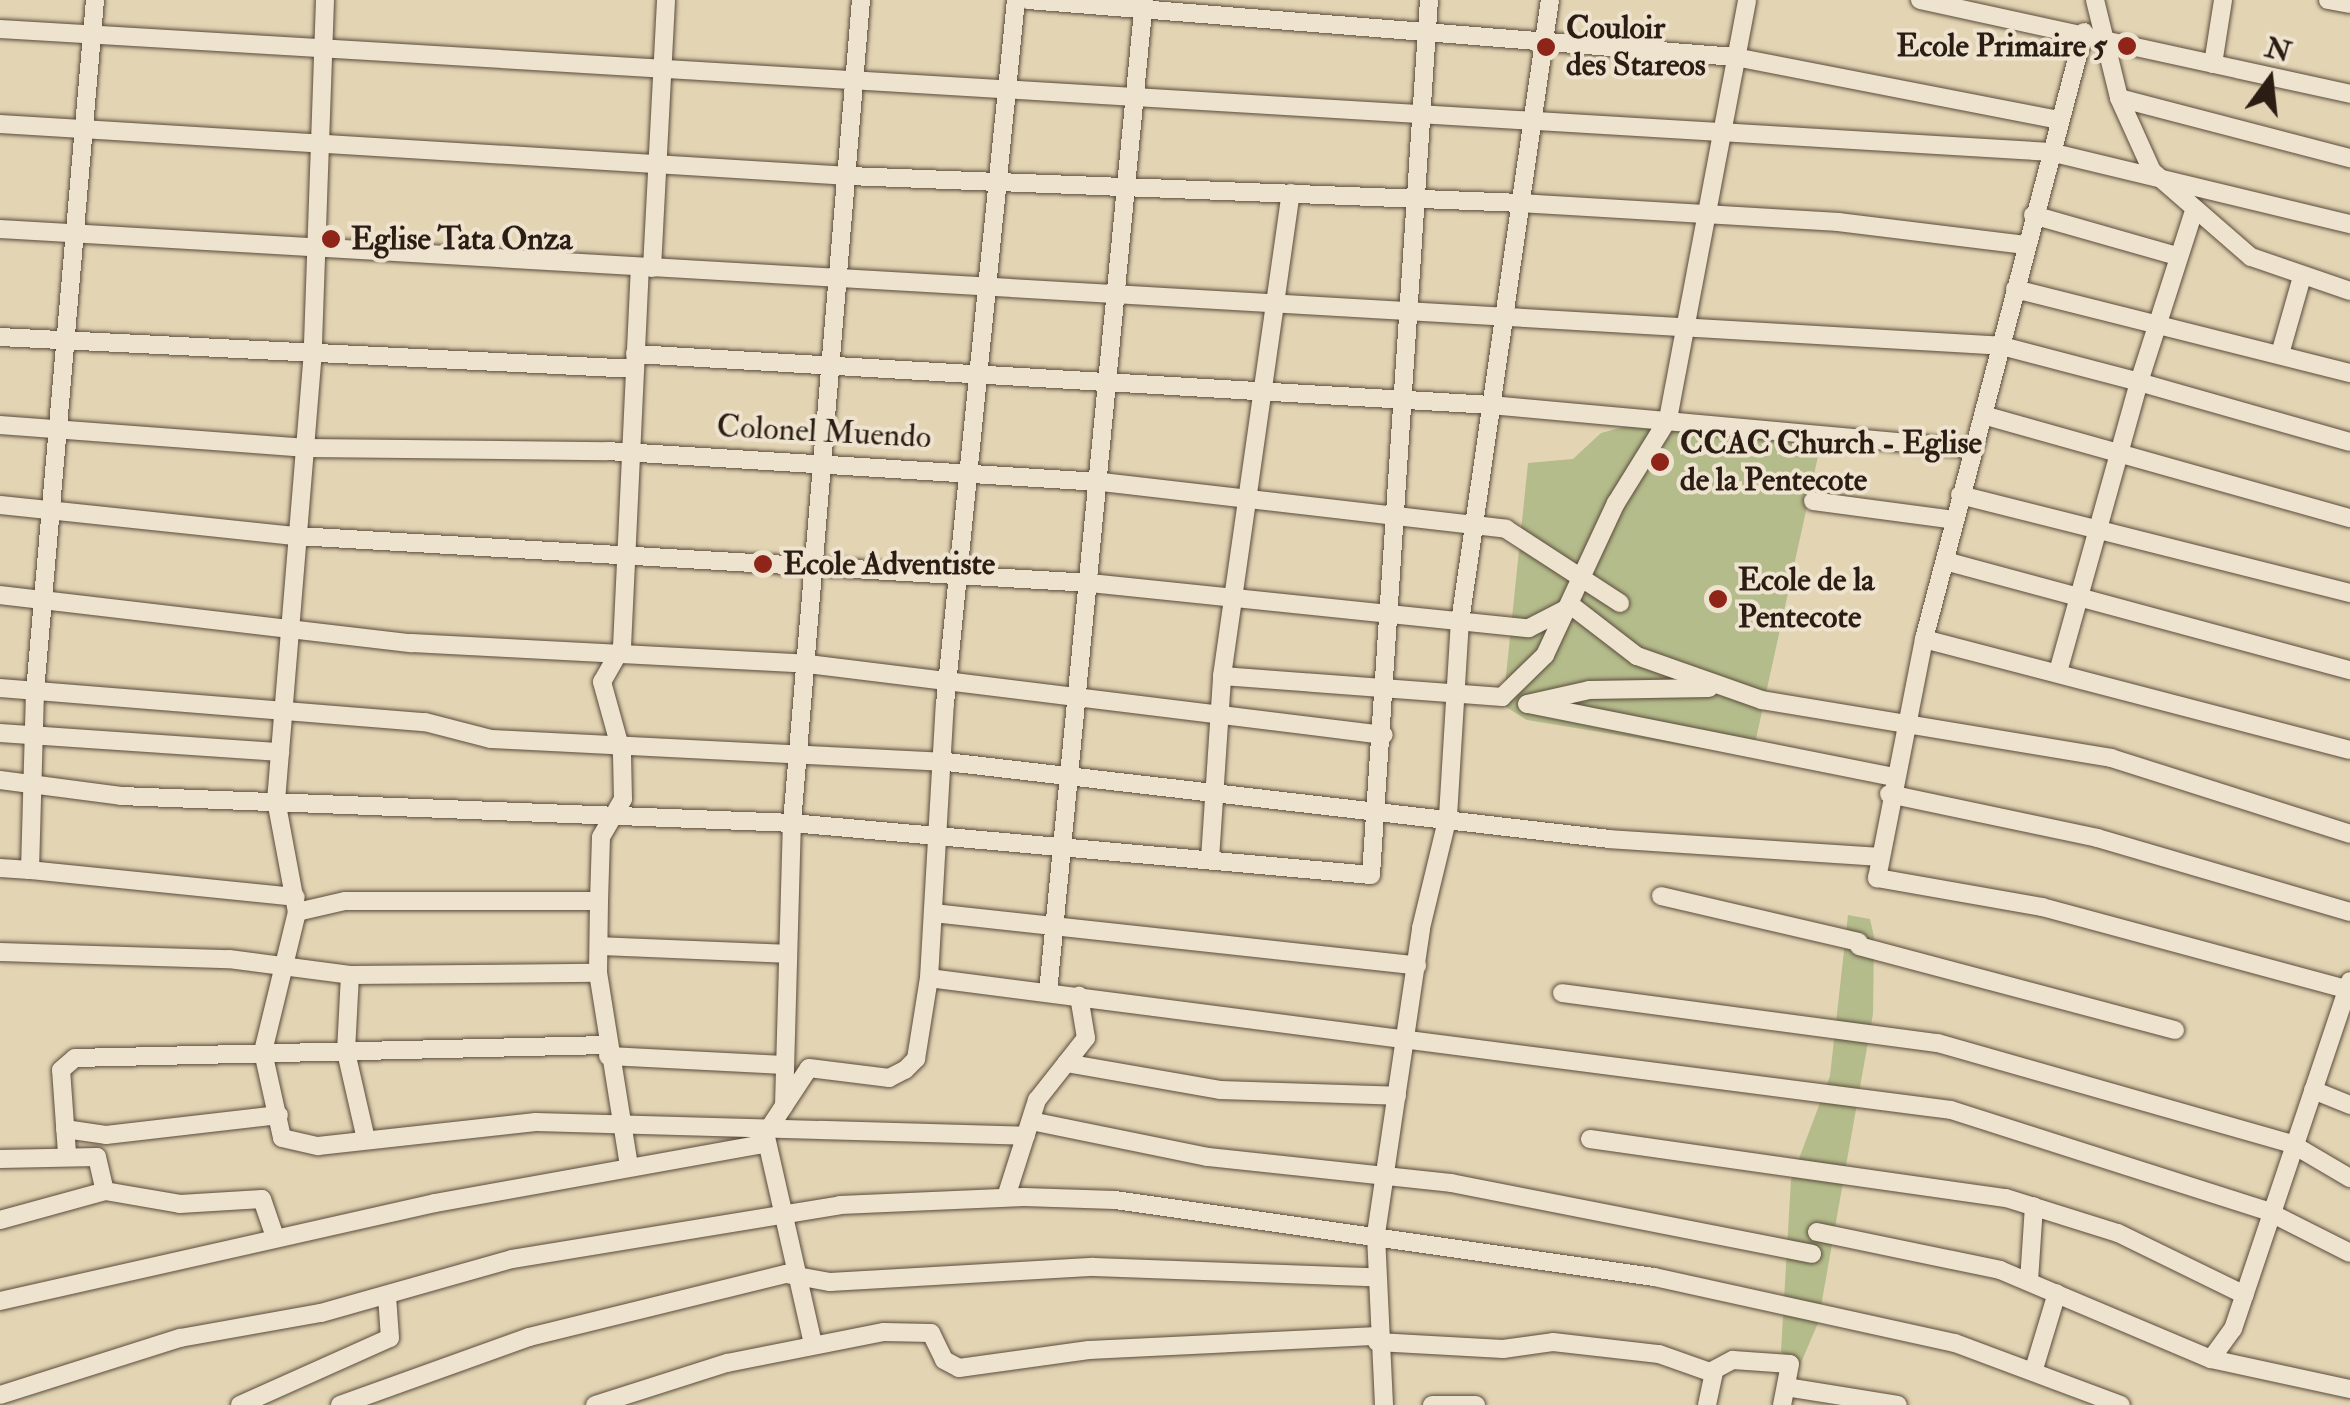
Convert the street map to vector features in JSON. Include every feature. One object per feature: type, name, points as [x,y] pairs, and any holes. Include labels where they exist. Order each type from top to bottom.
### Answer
[{"type":"street","points":[[30,870],[28,783],[95,0]]},
{"type":"street","points":[[325,0],[313,351],[276,800],[297,905],[287,966],[263,1052],[282,1138],[298,1146],[536,1122],[769,1132],[1028,1129],[1208,1156],[1385,1173],[1812,1254]]},
{"type":"street","points":[[629,1166],[607,1050],[598,973],[598,901],[608,823],[623,799],[616,743],[602,682],[621,654],[635,362],[659,166],[666,0]]},
{"type":"street","points":[[784,1108],[792,823],[821,565],[851,80],[861,0]]},
{"type":"street","points":[[813,1344],[779,1215],[769,1132],[809,1068],[889,1078],[906,1070],[916,1059],[929,978],[937,834],[947,762],[948,680],[1004,181],[1016,0]]},
{"type":"street","points":[[1028,0],[1144,4],[1542,35],[1735,58],[2059,120]]},
{"type":"street","points":[[0,780],[608,823],[792,823],[1056,844],[1366,876],[1381,807],[1429,0]]},
{"type":"street","points":[[1384,1405],[1373,1277],[1376,1234],[1417,966],[1448,816],[1460,622],[1529,122],[1550,0]]},
{"type":"street","points":[[1502,697],[1545,656],[1572,606],[1579,578],[1668,419],[1702,214],[1748,0]]},
{"type":"street","points":[[1920,0],[2084,32],[2350,94]]},
{"type":"street","points":[[2095,0],[2119,98],[2152,171],[2193,214],[2251,257],[2350,292]]},
{"type":"street","points":[[2213,64],[2223,0]]},
{"type":"street","points":[[2328,0],[2350,4]]},
{"type":"street","points":[[1048,992],[1056,844],[1102,482],[1131,95],[1144,4]]},
{"type":"street","points":[[0,29],[2050,152],[2152,171],[2350,224]]},
{"type":"street","points":[[2084,32],[1924,639],[1890,786],[1877,878],[2042,907],[2349,986],[2266,1210],[2245,1295],[2211,1359]]},
{"type":"street","points":[[2119,98],[2350,158]]},
{"type":"street","points":[[0,124],[848,176],[1520,202],[1702,214],[2026,244]]},
{"type":"street","points":[[1210,859],[1218,792],[1222,676],[1257,389],[1291,194]]},
{"type":"street","points":[[2058,674],[2157,320],[2193,214]]},
{"type":"street","points":[[2034,215],[2177,256]]},
{"type":"street","points":[[0,229],[990,288],[1274,299],[2002,346],[2350,442]]},
{"type":"street","points":[[2280,354],[2302,277]]},
{"type":"street","points":[[2016,288],[2157,320],[2350,372]]},
{"type":"street","points":[[0,337],[68,344],[836,366],[1108,380],[1668,419],[1973,449]]},
{"type":"street","points":[[1982,416],[2350,518]]},
{"type":"street","name":"Colonel Muendo","points":[[0,424],[307,448],[630,452],[1102,482],[1515,531],[1579,578],[1620,602]]},
{"type":"street","points":[[1960,495],[2350,593]]},
{"type":"street","points":[[1812,501],[1955,520]]},
{"type":"street","points":[[0,505],[298,536],[625,550],[1090,584],[1390,618],[1540,627],[1572,606]]},
{"type":"street","points":[[1945,561],[2350,670]]},
{"type":"street","points":[[0,596],[291,628],[621,654],[808,664],[1076,692],[1384,735]]},
{"type":"street","points":[[1572,606],[1616,644],[1725,688]]},
{"type":"street","points":[[1924,639],[2350,750]]},
{"type":"street","points":[[1222,676],[1502,697],[2097,838],[2350,912]]},
{"type":"street","points":[[0,688],[425,722],[492,739],[801,750],[947,762],[1381,807],[1609,839],[1879,858]]},
{"type":"street","points":[[1528,704],[1589,690],[1725,688],[2111,758],[2350,834]]},
{"type":"street","points":[[0,733],[280,752]]},
{"type":"street","points":[[0,868],[297,905],[598,901]]},
{"type":"street","points":[[1660,896],[1859,944],[2176,1030]]},
{"type":"street","points":[[932,912],[1417,966]]},
{"type":"street","points":[[599,946],[788,954]]},
{"type":"street","points":[[0,952],[287,966],[350,975],[598,973]]},
{"type":"street","points":[[350,975],[346,1052],[366,1139]]},
{"type":"street","points":[[929,978],[1966,1113],[2266,1210],[2350,1253]]},
{"type":"street","points":[[1562,994],[1938,1043],[2292,1144],[2350,1178]]},
{"type":"street","points":[[1006,1197],[1028,1129],[1066,1063],[1086,1038],[1079,996]]},
{"type":"street","points":[[67,1153],[61,1070],[74,1058],[263,1052],[607,1050],[785,1065]]},
{"type":"street","points":[[1066,1063],[1220,1090],[1397,1096]]},
{"type":"street","points":[[2313,1090],[2350,1105]]},
{"type":"street","points":[[65,1128],[106,1135],[279,1115]]},
{"type":"street","points":[[0,1300],[275,1237],[629,1166],[769,1132]]},
{"type":"street","points":[[1590,1139],[1926,1180],[2034,1206],[2118,1233],[2245,1295]]},
{"type":"street","points":[[0,1158],[67,1153],[100,1159],[106,1191]]},
{"type":"street","points":[[0,1220],[106,1191],[180,1204],[262,1199],[275,1237]]},
{"type":"street","points":[[0,1395],[180,1338],[387,1296],[512,1259],[779,1215],[1006,1197],[1115,1200],[1376,1234],[1800,1306],[2034,1369],[2121,1405]]},
{"type":"street","points":[[2029,1281],[2034,1206]]},
{"type":"street","points":[[1817,1232],[2029,1281],[2211,1359],[2350,1389]]},
{"type":"street","points":[[330,1372],[344,1403],[528,1336],[715,1285],[792,1274],[830,1282],[1094,1268],[1373,1277]]},
{"type":"street","points":[[2034,1369],[2057,1293]]},
{"type":"street","points":[[240,1405],[330,1372],[390,1338],[387,1296]]},
{"type":"street","points":[[595,1405],[813,1344],[916,1331],[931,1334],[944,1360],[960,1368],[1088,1350],[1377,1339],[1503,1349],[1553,1342],[1659,1354],[1714,1371]]},
{"type":"street","points":[[1708,1405],[1714,1371],[1732,1360],[1790,1364],[1784,1396],[1898,1405]]},
{"type":"street","points":[[1432,1405],[1476,1405]]},
{"type":"green space","points":[[1639,423],[1822,438],[1752,757],[1527,720],[1503,705],[1528,463],[1573,459],[1601,433]]},
{"type":"green space","points":[[1848,915],[1870,919],[1874,937],[1873,1014],[1818,1323],[1798,1370],[1781,1351],[1791,1180],[1830,1076]]},
{"type":"place","name":"Ecole Primaire 5","points":[[2127,46]]},
{"type":"place","name":"Couloir des Stareos","points":[[1546,47]]},
{"type":"place","name":"Eglise Tata Onza","points":[[331,239]]},
{"type":"place","name":"CCAC Church - Eglise de la Pentecote","points":[[1660,462]]},
{"type":"place","name":"Ecole Adventiste","points":[[763,564]]},
{"type":"place","name":"Ecole de la Pentecote","points":[[1718,599]]}]
